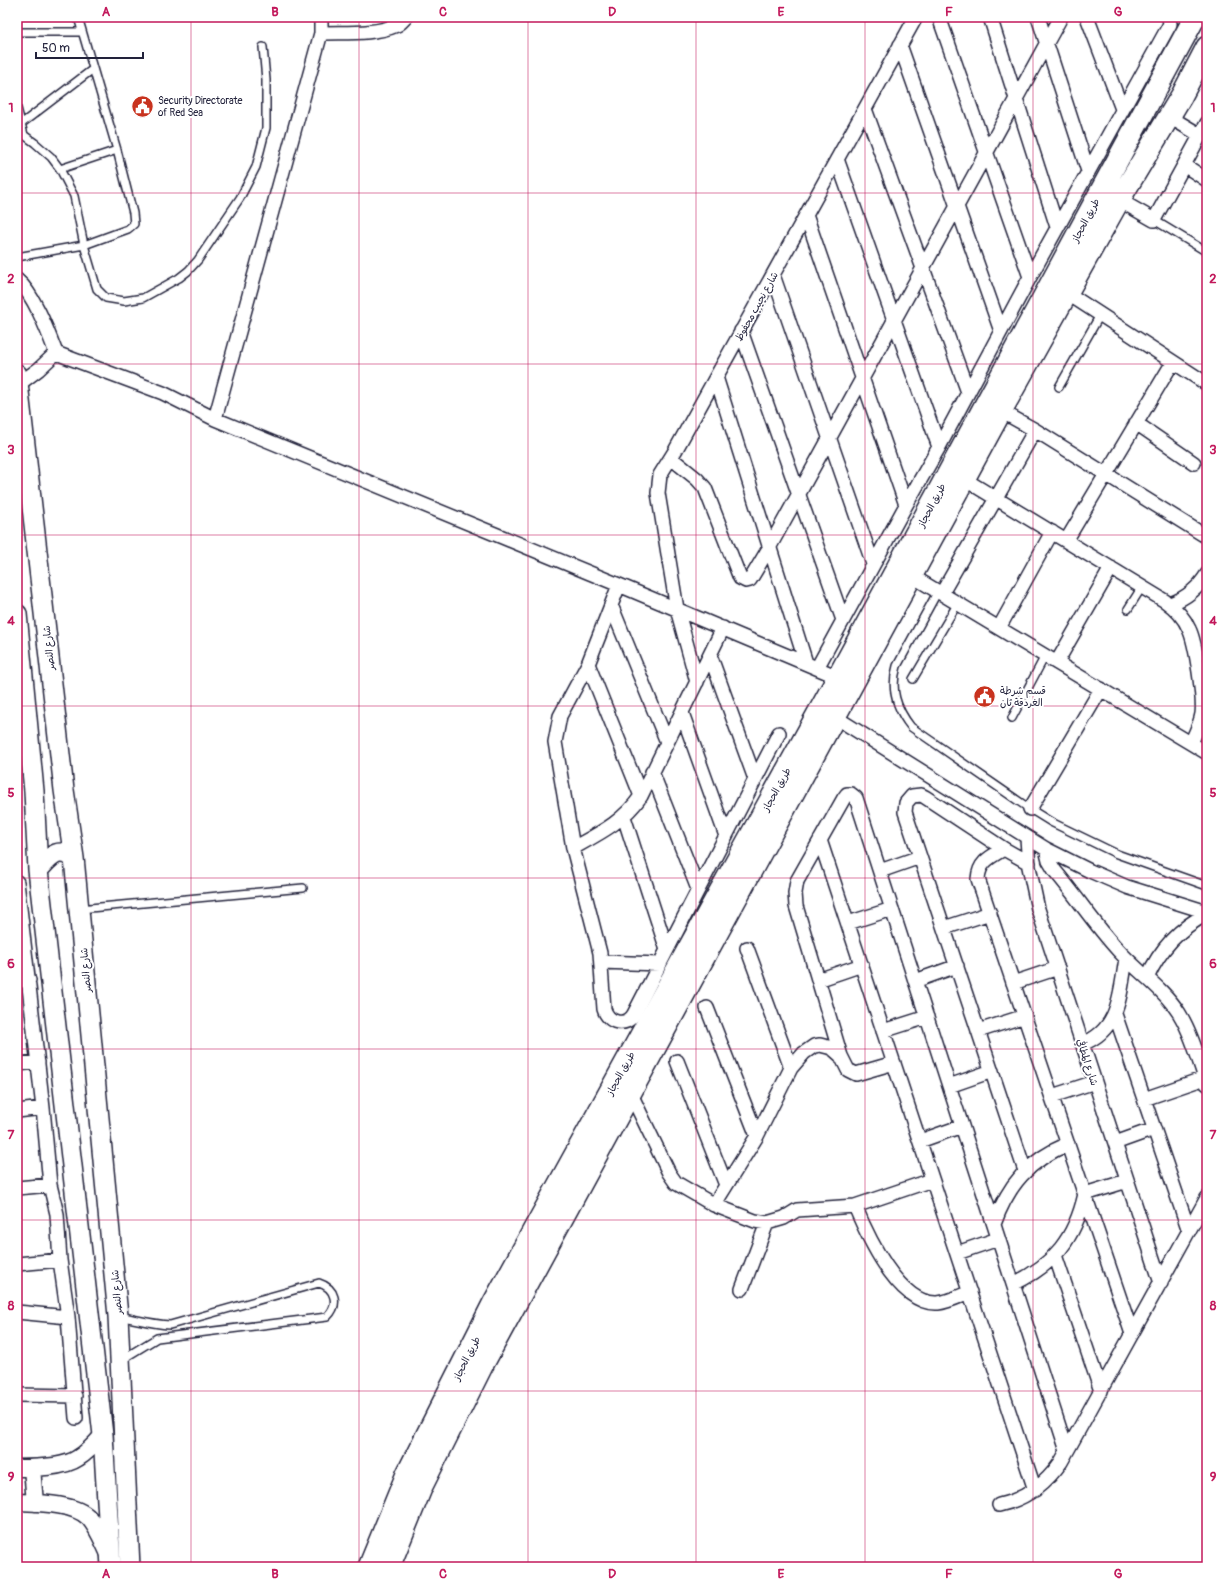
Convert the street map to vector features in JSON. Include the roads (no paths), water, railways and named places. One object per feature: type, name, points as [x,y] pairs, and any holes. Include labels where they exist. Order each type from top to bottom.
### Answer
[{"type":"main road","name":"طريق الحجاز","points":[[369,1567],[407,1474],[491,1309],[838,677],[1195,17]]},
{"type":"main road","name":"طريق الحجاز","points":[[389,1567],[422,1486],[462,1405],[630,1092],[1001,411],[1119,200],[1148,153],[1168,116],[1182,95],[1207,47]]},
{"type":"main road","points":[[1157,87],[1162,98],[1170,102],[1182,95]]},
{"type":"main road","points":[[1127,143],[1132,141],[1143,142],[1146,145],[1148,153]]},
{"type":"main road","name":"شارع النصر","points":[[18,379],[64,790],[74,858],[118,1316],[130,1567]]},
{"type":"main road","points":[[17,614],[34,791],[38,870],[104,1435],[110,1561]]},
{"type":"main road","points":[[34,791],[54,796],[58,795],[64,790]]},
{"type":"main road","points":[[38,870],[55,854],[67,853],[74,858]]},
{"type":"street","points":[[215,419],[321,33],[322,17]]},
{"type":"street","points":[[321,33],[365,32],[382,29],[398,25],[406,17]]},
{"type":"street","name":"شارع نجيب محفوظ","points":[[697,682],[677,609],[658,494],[660,475],[671,458],[916,17]]},
{"type":"street","points":[[939,17],[1030,277]]},
{"type":"street","points":[[990,17],[1057,227]]},
{"type":"street","points":[[1038,17],[1088,170]]},
{"type":"street","points":[[671,458],[697,479],[705,488],[742,579],[746,581],[751,579],[770,548],[1060,17]]},
{"type":"street","points":[[1087,17],[1122,109]]},
{"type":"street","points":[[811,666],[842,620],[939,447],[1088,170],[1170,24],[1169,17]]},
{"type":"street","points":[[900,45],[1001,331]]},
{"type":"street","points":[[865,109],[968,392]]},
{"type":"street","points":[[1168,116],[1200,135]]},
{"type":"street","points":[[1119,200],[1154,220],[1207,123]]},
{"type":"street","points":[[837,160],[939,447]]},
{"type":"street","points":[[1184,165],[1207,180]]},
{"type":"street","points":[[806,215],[906,505]]},
{"type":"street","points":[[773,275],[873,564]]},
{"type":"street","points":[[17,280],[43,319],[56,352],[163,393],[215,419],[723,628],[838,677]]},
{"type":"street","points":[[1067,293],[1207,384]]},
{"type":"street","points":[[741,332],[842,620]]},
{"type":"street","points":[[18,379],[39,369],[56,352]]},
{"type":"street","points":[[1066,540],[1173,362]]},
{"type":"street","points":[[716,377],[770,548],[811,666]]},
{"type":"street","points":[[1001,411],[1035,430],[1207,538]]},
{"type":"street","points":[[1136,423],[1194,463]]},
{"type":"street","points":[[940,592],[996,499],[1035,430]]},
{"type":"street","points":[[964,479],[1142,586],[1170,604],[1183,619],[1192,637],[1202,699],[1200,723],[1191,743]]},
{"type":"street","points":[[999,628],[1052,532]]},
{"type":"street","points":[[1051,659],[1111,568]]},
{"type":"street","points":[[1170,604],[1178,601],[1193,591],[1207,574]]},
{"type":"street","points":[[912,576],[1207,753]]},
{"type":"street","points":[[619,585],[588,664],[560,716],[555,742],[573,848],[600,953],[605,1013],[611,1020],[620,1023],[632,1018],[779,733]]},
{"type":"street","points":[[611,605],[667,742]]},
{"type":"street","points":[[573,848],[607,829],[624,817],[640,796],[723,628]]},
{"type":"street","points":[[710,655],[755,779]]},
{"type":"street","points":[[588,664],[640,796]]},
{"type":"street","points":[[1030,809],[1101,689]]},
{"type":"street","points":[[682,713],[726,836]]},
{"type":"street","points":[[835,717],[1046,849],[1090,871],[1127,887],[1207,913]]},
{"type":"street","points":[[652,772],[698,890]]},
{"type":"street","points":[[894,1063],[856,1074],[848,1070],[841,1056],[796,906],[795,893],[797,881],[845,796],[849,794],[853,794],[856,798],[1067,1451]]},
{"type":"street","points":[[1025,1171],[920,857],[905,807],[908,799],[916,795],[925,797],[1004,850],[1029,863]]},
{"type":"street","points":[[624,817],[667,950]]},
{"type":"street","name":"شارع المطافي","points":[[1027,838],[1029,863],[1038,908],[1160,1283]]},
{"type":"street","points":[[820,840],[1035,1490]]},
{"type":"street","points":[[1046,849],[1049,861],[1055,871],[1126,959],[1164,994],[1178,1012],[1202,1052],[1206,1081],[1144,1099]]},
{"type":"street","points":[[1004,850],[986,860],[980,869],[978,879],[1132,1334]]},
{"type":"street","points":[[880,871],[920,857]]},
{"type":"street","points":[[17,882],[23,997],[38,1062],[50,1185],[57,1214],[60,1260],[68,1317],[76,1418]]},
{"type":"street","points":[[848,923],[892,909]]},
{"type":"street","points":[[944,928],[990,913]]},
{"type":"street","points":[[1147,978],[1157,957],[1171,939],[1189,924],[1207,913]]},
{"type":"street","points":[[747,948],[791,1068]]},
{"type":"street","points":[[1082,1044],[1096,1038],[1102,1033],[1107,1028],[1115,1014],[1121,993],[1126,959]]},
{"type":"street","points":[[601,962],[660,964]]},
{"type":"street","points":[[818,980],[862,965]]},
{"type":"street","points":[[915,981],[957,966]]},
{"type":"street","points":[[1013,983],[1058,968]]},
{"type":"street","points":[[707,1008],[757,1136]]},
{"type":"street","points":[[1115,1014],[1189,1231]]},
{"type":"street","points":[[978,1031],[1025,1016]]},
{"type":"street","points":[[883,1032],[927,1018]]},
{"type":"street","points":[[714,1205],[757,1136],[791,1068],[804,1053],[814,1046],[826,1046],[832,1048],[841,1056]]},
{"type":"street","points":[[677,1061],[726,1185]]},
{"type":"street","points":[[17,1064],[38,1062]]},
{"type":"street","points":[[949,1086],[992,1071]]},
{"type":"street","points":[[1052,1096],[1095,1082]]},
{"type":"street","points":[[630,1092],[676,1183],[714,1205],[755,1221],[767,1223],[784,1218],[797,1210],[855,1206],[932,1180]]},
{"type":"street","points":[[17,1111],[43,1108]]},
{"type":"street","points":[[920,1140],[962,1126]]},
{"type":"street","points":[[1115,1143],[1154,1129]]},
{"type":"street","points":[[994,1224],[1006,1196],[1025,1171],[1045,1155],[1068,1144]]},
{"type":"street","points":[[1085,1194],[1127,1182]]},
{"type":"street","points":[[17,1188],[50,1185]]},
{"type":"street","points":[[1013,1284],[1036,1272],[1055,1255],[1072,1233],[1082,1208],[1085,1194]]},
{"type":"street","points":[[998,1505],[1018,1500],[1035,1490],[1054,1472],[1101,1391],[1207,1198]]},
{"type":"street","points":[[855,1206],[867,1234],[882,1261],[909,1293],[928,1302],[938,1303],[970,1292]]},
{"type":"street","points":[[742,1289],[767,1223]]},
{"type":"street","points":[[957,1253],[998,1239]]},
{"type":"street","points":[[1055,1255],[1101,1391]]},
{"type":"street","points":[[17,1264],[60,1260]]},
{"type":"street","points":[[17,1312],[68,1317]]},
{"type":"street","points":[[17,1395],[75,1396]]},
{"type":"street","points":[[35,1503],[24,1468],[57,1465],[77,1459],[90,1450],[104,1435]]},
{"type":"street","points":[[17,1502],[64,1507],[82,1512],[94,1524],[110,1561]]},
{"type":"lane","points":[[17,257],[84,245],[128,229],[134,224],[133,213],[117,150],[78,17]]},
{"type":"lane","points":[[17,32],[82,32]]},
{"type":"lane","points":[[17,108],[21,124],[20,136],[35,143],[51,158],[60,169],[74,196],[84,245],[97,288],[106,298],[124,301],[143,298],[179,278],[198,260],[240,198],[256,167],[266,128],[266,80],[263,47]]},
{"type":"lane","points":[[21,124],[93,69]]},
{"type":"lane","points":[[60,169],[117,150]]},
{"type":"lane","points":[[1154,220],[1207,252]]},
{"type":"lane","points":[[1059,388],[1100,314]]},
{"type":"lane","points":[[1128,609],[1142,586]]},
{"type":"lane","points":[[940,592],[897,666],[894,676],[895,699],[899,709],[911,727],[1030,809],[1072,833],[1111,851],[1207,886]]},
{"type":"lane","points":[[913,679],[958,603]]},
{"type":"lane","points":[[1012,718],[1051,659]]},
{"type":"lane","points":[[79,909],[304,888]]},
{"type":"lane","points":[[118,1316],[143,1320],[156,1324],[170,1325],[319,1283],[330,1288],[335,1300],[334,1307],[327,1317],[157,1338],[121,1361]]},
{"type":"place","name":"Security Directorate of Red Sea","points":[[143,106]]},
{"type":"place","name":"قسم شرطة الغردقة ثان","points":[[984,696]]}]
